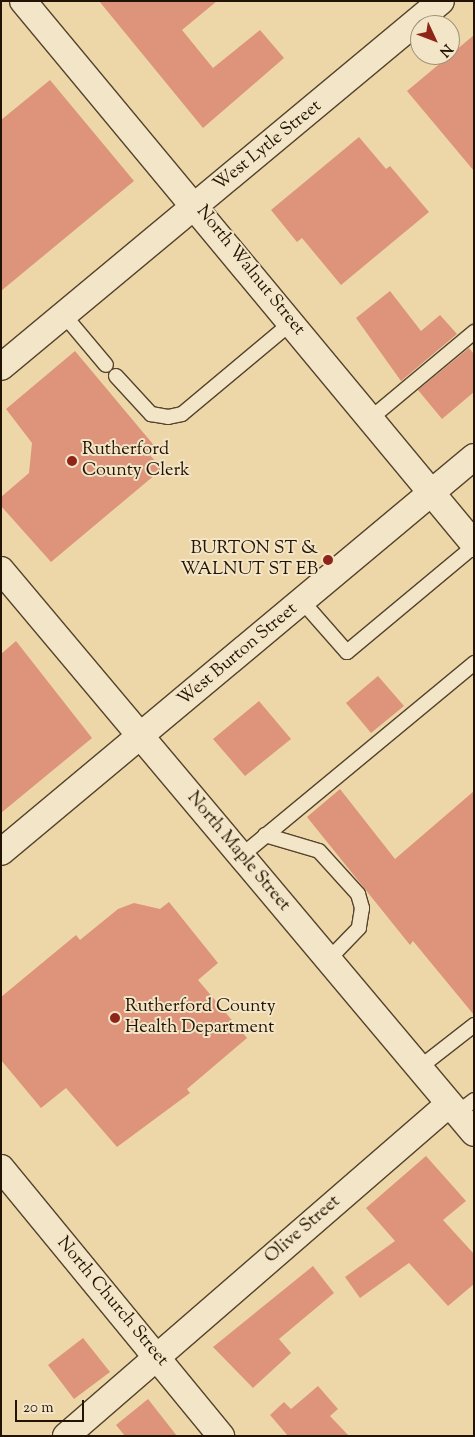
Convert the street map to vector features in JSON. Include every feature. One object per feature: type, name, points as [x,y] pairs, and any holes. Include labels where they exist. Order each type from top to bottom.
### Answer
[{"type":"street","name":"North Walnut Street","points":[[23,1],[196,205],[474,545]]},
{"type":"street","name":"West Lytle Street","points":[[1,367],[441,1]]},
{"type":"street","name":"West Burton Street","points":[[1,852],[474,457]]},
{"type":"street","name":"North Maple Street","points":[[1,570],[419,1068],[460,1106],[474,1133]]},
{"type":"street","name":"Olive Street","points":[[66,1436],[460,1106]]},
{"type":"street","name":"North Church Street","points":[[1,1168],[221,1436]]},
{"type":"lane","points":[[64,315],[106,365]]},
{"type":"lane","points":[[116,376],[151,414],[168,418],[182,414],[292,322]]},
{"type":"lane","points":[[370,419],[474,332]]},
{"type":"lane","points":[[302,601],[347,652],[474,545]]},
{"type":"lane","points":[[241,856],[474,663]]},
{"type":"lane","points":[[265,835],[318,851],[358,894],[362,908],[359,928],[328,960]]},
{"type":"lane","points":[[419,1068],[474,1025]]},
{"type":"building","points":[[99,1],[217,1],[182,30],[213,68],[260,30],[284,58],[203,128]]},
{"type":"building","points":[[474,35],[474,171],[407,91],[438,65],[460,65],[460,47]]},
{"type":"building","points":[[50,80],[134,181],[1,291],[1,120]]},
{"type":"building","points":[[359,137],[386,169],[390,166],[429,212],[341,285],[302,238],[297,242],[271,210]]},
{"type":"building","points":[[390,291],[421,331],[440,315],[457,334],[401,381],[356,318]]},
{"type":"building","points":[[469,348],[474,354],[474,392],[442,419],[418,390]]},
{"type":"building","points":[[75,351],[157,449],[150,455],[162,469],[51,562],[1,506],[1,497],[29,473],[32,443],[6,409]]},
{"type":"building","points":[[16,641],[92,738],[1,813],[1,654]]},
{"type":"building","points":[[378,676],[404,706],[371,733],[346,703]]},
{"type":"building","points":[[259,701],[291,739],[245,776],[213,739]]},
{"type":"building","points":[[340,789],[395,859],[474,791],[474,1015],[413,941],[410,945],[307,817]]},
{"type":"building","name":"Rutherford County Health Department","points":[[169,902],[218,963],[198,980],[247,1038],[187,1089],[190,1093],[117,1147],[66,1088],[41,1108],[1,1060],[1,997],[76,935],[80,940],[118,909],[134,903],[160,909]]},
{"type":"building","points":[[426,1156],[466,1201],[443,1220],[474,1254],[474,1284],[448,1306],[409,1263],[360,1298],[345,1277],[395,1241],[366,1208]]},
{"type":"building","points":[[313,1266],[334,1293],[279,1339],[291,1353],[253,1388],[213,1347]]},
{"type":"building","points":[[83,1338],[110,1372],[74,1399],[48,1365]]},
{"type":"building","points":[[318,1386],[338,1409],[330,1416],[349,1436],[288,1436],[270,1415],[284,1402],[291,1409]]},
{"type":"building","points":[[148,1399],[177,1436],[125,1436],[116,1425]]},
{"type":"place","name":"Rutherford County Clerk","points":[[72,461]]},
{"type":"place","name":"BURTON ST & WALNUT ST EB","points":[[328,560]]},
{"type":"place","name":"Rutherford County Health Department","points":[[115,1018]]}]
